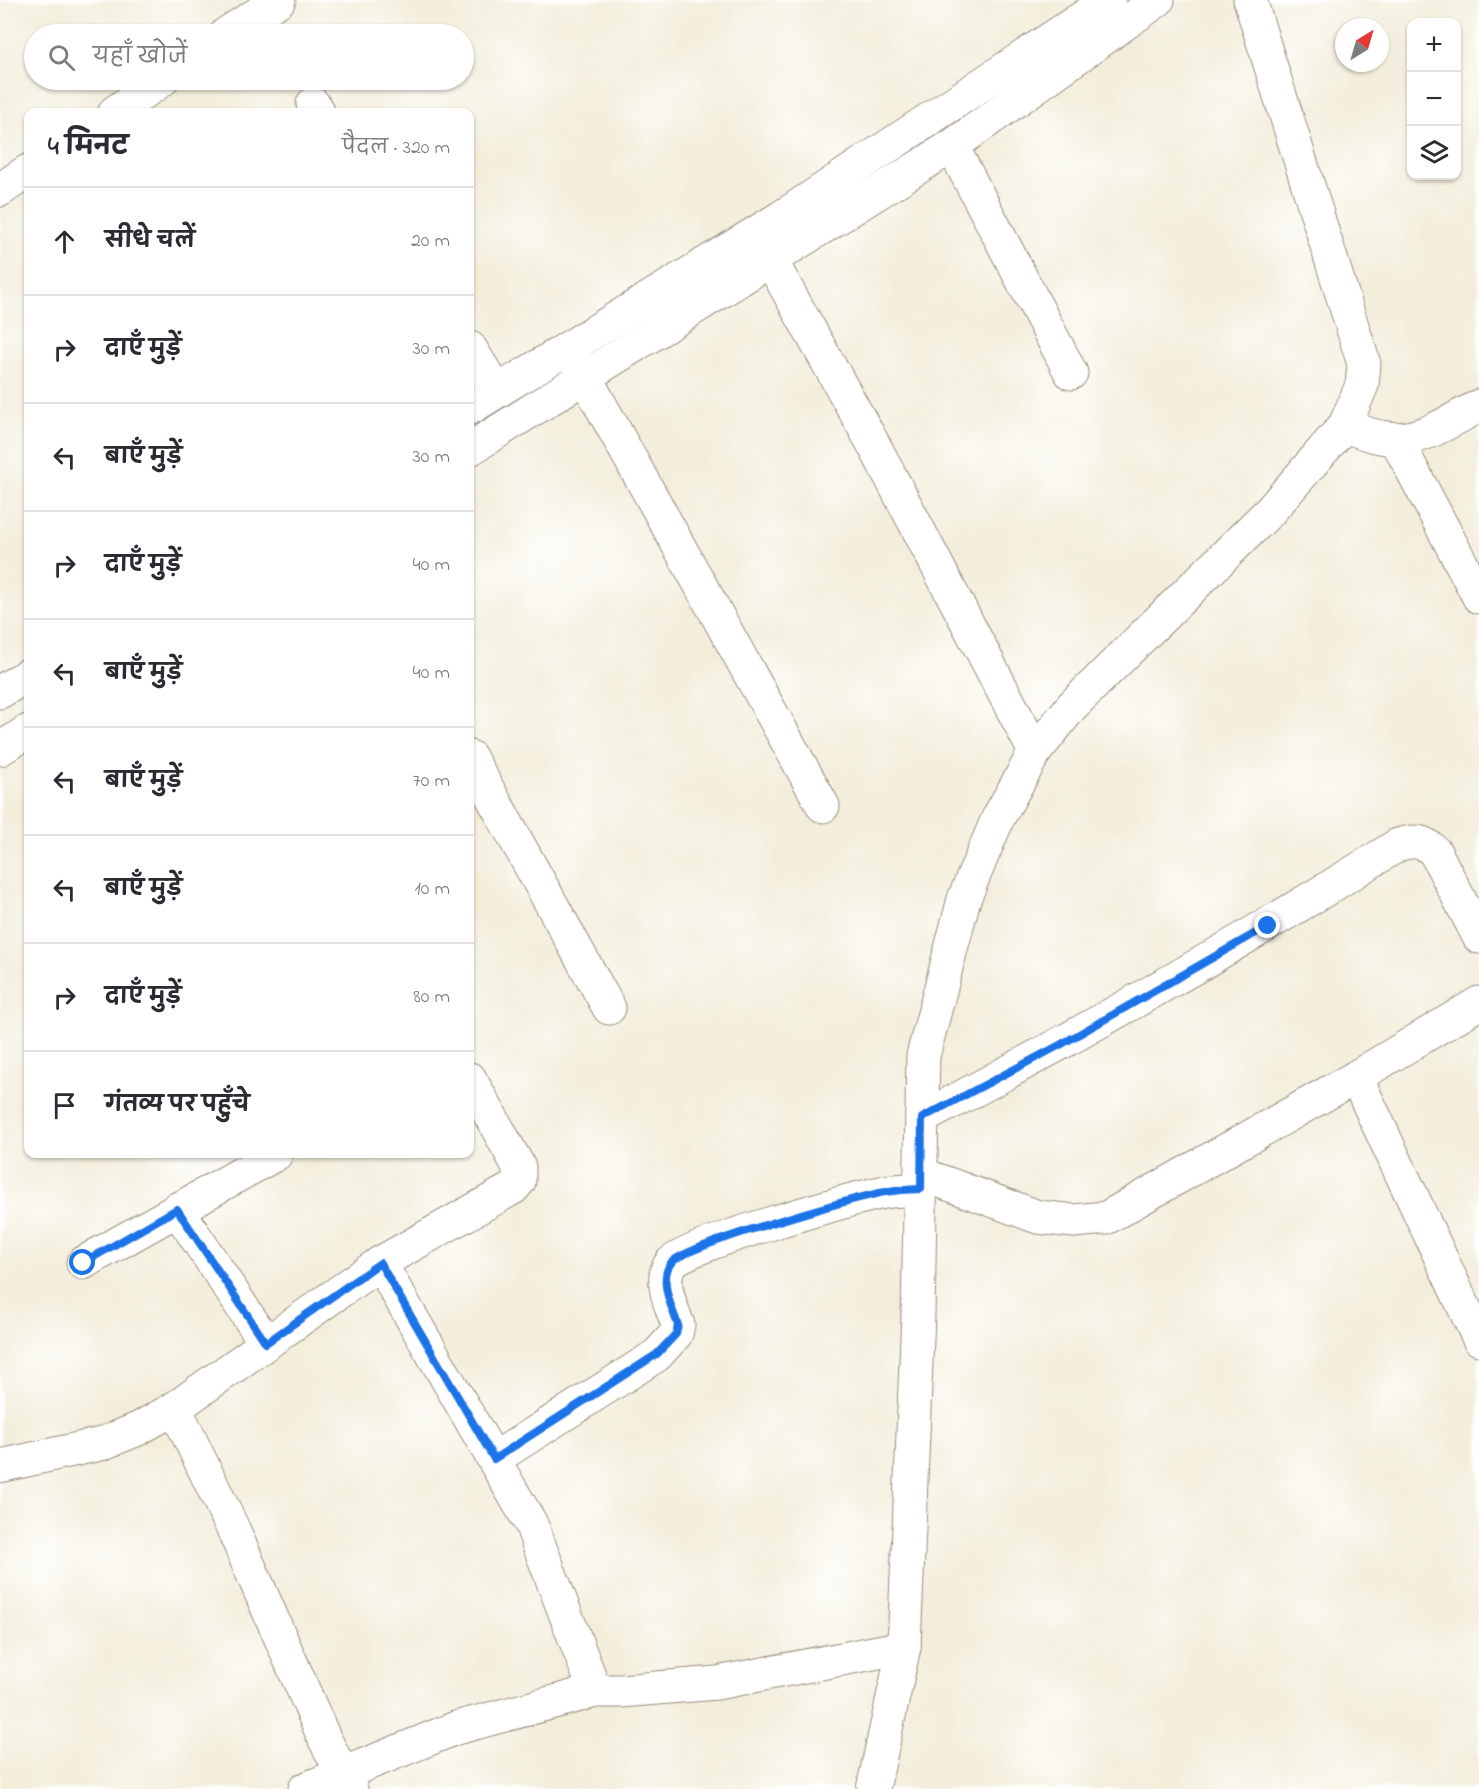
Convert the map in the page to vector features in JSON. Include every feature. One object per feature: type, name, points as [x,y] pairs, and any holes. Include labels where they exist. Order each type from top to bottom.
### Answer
[{"type":"street","points":[[242,24],[279,0]]},
{"type":"street","points":[[474,447],[584,378],[763,246],[1109,0]]},
{"type":"street","points":[[474,405],[569,347],[952,146],[1158,0]]},
{"type":"street","points":[[873,1789],[904,1647],[921,1181],[923,1056],[964,900],[998,818],[1035,752],[1072,706],[1270,511],[1345,425],[1362,385],[1364,363],[1250,0]]},
{"type":"street","points":[[121,108],[147,90]]},
{"type":"street","points":[[952,146],[1071,374]]},
{"type":"street","points":[[0,190],[24,174]]},
{"type":"street","points":[[763,246],[875,447],[1035,752]]},
{"type":"street","points":[[569,347],[584,378],[824,806]]},
{"type":"street","points":[[474,354],[497,391]]},
{"type":"street","points":[[1345,425],[1368,436],[1397,441],[1428,434],[1479,406]]},
{"type":"street","points":[[1397,441],[1479,597]]},
{"type":"street","points":[[0,692],[24,677]]},
{"type":"street","points":[[0,749],[24,734]]},
{"type":"street","points":[[474,764],[609,1008]]},
{"type":"street","points":[[922,1118],[1060,1045],[1268,926],[1398,845],[1411,841],[1426,843],[1435,852],[1479,937]]},
{"type":"street","points":[[494,1459],[657,1354],[668,1344],[678,1325],[668,1295],[666,1272],[682,1255],[713,1242],[921,1181],[1038,1217],[1074,1221],[1106,1218],[1356,1077],[1479,1003]]},
{"type":"street","points":[[1356,1077],[1479,1339]]},
{"type":"street","points":[[0,1466],[100,1444],[138,1429],[175,1408],[380,1263],[506,1193],[519,1181],[519,1167],[474,1086]]},
{"type":"street","points":[[83,1263],[269,1158]]},
{"type":"street","points":[[177,1209],[266,1343]]},
{"type":"street","points":[[380,1263],[531,1524],[595,1691]]},
{"type":"street","points":[[175,1408],[234,1531],[346,1781]]},
{"type":"street","points":[[305,1789],[346,1781],[456,1728],[595,1691],[621,1692],[717,1683],[904,1647]]},
{"type":"route","points":[[83,1263],[177,1209],[266,1343],[380,1263],[494,1459],[657,1354],[668,1344],[676,1334],[678,1325],[668,1295],[666,1272],[682,1255],[713,1242],[881,1193],[921,1189],[922,1118],[1060,1045],[1268,926]]}]
